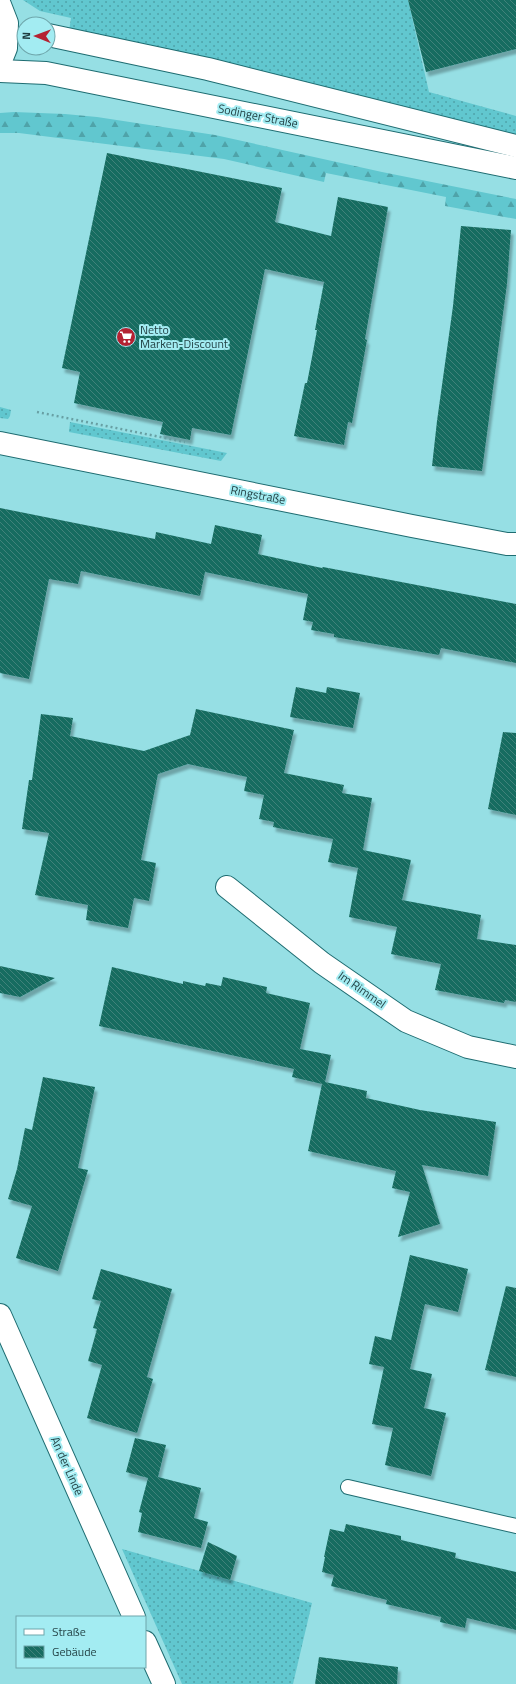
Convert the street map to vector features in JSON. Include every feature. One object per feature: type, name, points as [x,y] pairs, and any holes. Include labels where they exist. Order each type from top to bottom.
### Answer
[{"type":"street","points":[[0,63],[6,48],[10,19]]},
{"type":"street","points":[[56,37],[208,69],[516,146]]},
{"type":"street","name":"Sodinger Straße","points":[[0,71],[46,73],[516,168]]},
{"type":"street","name":"Ringstraße","points":[[0,444],[412,526],[507,544],[516,544]]},
{"type":"street","name":"Im Rimmel","points":[[227,887],[322,963],[406,1021],[468,1047],[516,1057]]},
{"type":"street","name":"An der Linde","points":[[0,1315],[134,1616]]},
{"type":"street","points":[[146,1644],[164,1684]]},
{"type":"lane","points":[[348,1487],[516,1526]]},
{"type":"path","points":[[36,412],[185,442]]},
{"type":"green space","points":[[23,0],[408,0],[429,92],[516,116],[516,138],[69,31],[71,18],[40,11]]},
{"type":"green space","points":[[14,112],[97,117],[215,135],[382,172],[516,199],[516,219],[445,206],[446,197],[326,173],[324,182],[224,159],[19,133],[0,133],[0,113]]},
{"type":"green space","points":[[0,407],[11,410],[8,419],[0,418]]},
{"type":"green space","points":[[70,422],[227,453],[221,461],[69,432]]},
{"type":"green space","points":[[122,1549],[312,1603],[293,1684],[182,1684]]},
{"type":"building","points":[[408,0],[516,0],[516,49],[426,72]]},
{"type":"building","points":[[107,153],[282,188],[275,222],[331,236],[338,197],[388,207],[352,423],[348,422],[344,445],[294,436],[305,383],[307,383],[324,282],[265,269],[231,435],[192,428],[190,440],[160,434],[163,422],[74,403],[80,372],[62,368]]},
{"type":"building","points":[[461,226],[511,230],[507,284],[482,471],[432,466],[453,306]]},
{"type":"building","points":[[0,508],[155,539],[156,532],[211,544],[215,525],[262,535],[258,554],[322,568],[516,604],[516,663],[441,648],[439,655],[334,637],[334,634],[311,630],[313,622],[303,620],[308,594],[205,572],[200,596],[81,571],[78,584],[49,579],[29,679],[0,673]]},
{"type":"building","points":[[296,687],[326,693],[327,687],[360,693],[353,728],[290,717]]},
{"type":"building","points":[[196,709],[294,730],[284,773],[344,785],[342,793],[372,798],[363,850],[411,860],[402,900],[481,915],[477,939],[516,945],[516,1002],[505,1000],[504,1003],[435,990],[441,964],[391,954],[397,927],[349,917],[358,868],[328,862],[333,839],[273,827],[274,822],[259,819],[264,795],[244,791],[247,777],[188,764],[158,774],[141,860],[156,863],[149,901],[134,898],[128,928],[86,920],[88,905],[35,895],[49,833],[22,829],[29,780],[32,780],[41,714],[73,718],[70,736],[144,751],[190,735]]},
{"type":"building","points":[[503,732],[516,733],[516,815],[488,809]]},
{"type":"building","points":[[0,966],[55,978],[20,997],[0,993]]},
{"type":"building","points":[[112,967],[183,984],[183,981],[205,986],[206,983],[221,986],[223,977],[267,987],[266,993],[310,1003],[300,1049],[331,1055],[325,1082],[367,1091],[366,1098],[420,1110],[496,1122],[488,1176],[422,1165],[440,1224],[398,1237],[410,1192],[392,1188],[396,1171],[308,1151],[322,1084],[292,1077],[294,1069],[99,1026]]},
{"type":"building","points":[[43,1077],[95,1087],[78,1168],[88,1170],[58,1271],[16,1258],[32,1206],[8,1199],[17,1169],[25,1128],[32,1130]]},
{"type":"building","points":[[410,1255],[468,1269],[458,1312],[425,1304],[410,1369],[432,1374],[424,1408],[446,1413],[431,1476],[385,1465],[393,1428],[372,1424],[384,1367],[369,1364],[375,1336],[391,1340]]},
{"type":"building","points":[[101,1269],[172,1289],[147,1377],[153,1379],[137,1433],[87,1418],[102,1365],[88,1361],[97,1329],[93,1328],[101,1301],[92,1299]]},
{"type":"building","points":[[506,1286],[516,1288],[516,1377],[485,1370]]},
{"type":"building","points":[[135,1438],[166,1445],[158,1477],[201,1488],[194,1518],[208,1522],[201,1548],[138,1532],[142,1513],[139,1512],[148,1478],[126,1472]]},
{"type":"building","points":[[346,1524],[401,1536],[401,1540],[456,1553],[455,1558],[516,1572],[516,1630],[467,1618],[465,1628],[440,1622],[441,1617],[386,1604],[387,1600],[331,1586],[334,1575],[322,1572],[330,1529],[344,1532]]},
{"type":"building","points":[[208,1542],[237,1556],[230,1580],[199,1571]]},
{"type":"building","points":[[319,1657],[398,1667],[397,1684],[315,1684]]},
{"type":"place","name":"Netto Marken-Discount","points":[[126,337]]}]
